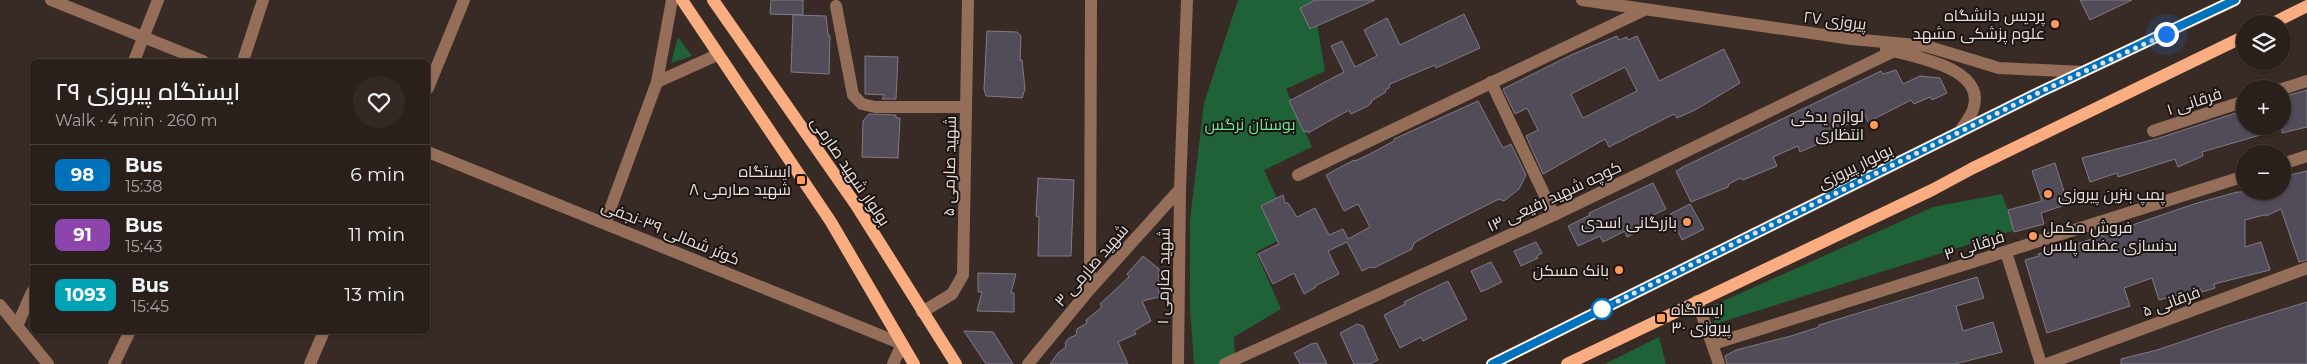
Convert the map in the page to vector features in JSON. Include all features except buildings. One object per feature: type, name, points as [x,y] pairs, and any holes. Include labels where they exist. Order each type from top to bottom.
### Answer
[{"type":"main road","points":[[682,0],[717,55],[831,222],[914,364]]},
{"type":"main road","name":"بولوار شهید صارمی","points":[[713,0],[856,205],[956,364]]},
{"type":"main road","name":"بولوار پیروزی","points":[[1492,364],[2083,72],[2235,0]]},
{"type":"main road","points":[[2289,15],[2307,6]]},
{"type":"main road","points":[[1567,364],[1932,190],[1973,168],[2236,40]]},
{"type":"street","points":[[51,0],[198,59]]},
{"type":"street","points":[[135,59],[158,0]]},
{"type":"street","points":[[244,59],[264,0]]},
{"type":"street","points":[[430,83],[464,0]]},
{"type":"street","points":[[605,223],[657,82],[672,0]]},
{"type":"street","name":"شهید صارمی ۵","points":[[922,312],[952,294],[963,274],[968,0]]},
{"type":"street","points":[[1090,289],[1091,0]]},
{"type":"street","name":"شهید صارمی ۱","points":[[1178,364],[1180,188],[1187,0]]},
{"type":"street","name":"پیروزی ۲۷","points":[[1582,0],[1852,39],[1926,46],[1999,68],[2083,72]]},
{"type":"street","points":[[836,6],[853,95],[862,104],[874,106],[966,107]]},
{"type":"street","points":[[1298,174],[1644,10]]},
{"type":"street","points":[[1852,39],[1953,69],[1966,78],[1973,88],[1975,100],[1973,112],[1959,133]]},
{"type":"street","name":"کوچه شهید رفیعی ۱۳","points":[[1225,364],[1554,215],[1894,51]]},
{"type":"street","points":[[657,82],[717,55]]},
{"type":"street","points":[[2291,86],[2307,81]]},
{"type":"street","points":[[1491,82],[1554,215]]},
{"type":"street","name":"فرقانی ۱","points":[[2152,131],[2236,104]]},
{"type":"street","name":"کوثر شمالی ۳۹-نجفی","points":[[430,153],[902,344]]},
{"type":"street","points":[[2291,161],[2307,156]]},
{"type":"street","name":"فرقانی ۳","points":[[1713,344],[2236,179]]},
{"type":"street","name":"شهید صارمی ۳","points":[[1028,364],[1090,289],[1180,188]]},
{"type":"street","points":[[2006,252],[2041,364]]},
{"type":"street","name":"فرقانی ۵","points":[[2047,364],[2307,268]]},
{"type":"street","points":[[17,326],[30,297]]},
{"type":"street","points":[[1698,301],[1719,364]]},
{"type":"street","points":[[0,305],[44,364]]},
{"type":"street","points":[[114,364],[129,334]]},
{"type":"street","points":[[310,364],[323,334]]},
{"type":"street","points":[[893,364],[902,344]]},
{"type":"green space","name":"بوستان نرگس","points":[[1238,0],[1313,0],[1325,71],[1286,89],[1312,147],[1264,170],[1293,233],[1256,252],[1281,309],[1234,337],[1235,364],[1194,364],[1190,307],[1190,220],[1204,103]]},
{"type":"green space","points":[[678,37],[692,56],[671,63]]},
{"type":"green space","points":[[2002,194],[2015,230],[1715,324],[1710,307],[1933,207]]},
{"type":"green space","points":[[1659,337],[1666,364],[1605,364]]},
{"type":"bus line","name":"98","points":[[1492,364],[2042,91],[2235,0]]},
{"type":"place","name":"پردیس دانشگاه علوم پزشکی مشهد","points":[[2055,24]]},
{"type":"place","name":"لوازم یدکی انتظاری","points":[[1874,125]]},
{"type":"place","name":"ایستگاه شهید صارمی ۸","points":[[801,180]]},
{"type":"place","name":"پمپ بنزین پیروزی","points":[[2048,194]]},
{"type":"place","name":"بازرگانی اسدی","points":[[1687,222]]},
{"type":"place","name":"فروش مکمل بدنسازی عضله پلاس","points":[[2033,236]]},
{"type":"place","name":"بانک مسکن","points":[[1619,270]]},
{"type":"place","name":"ایستگاه پیروزی ۳۰","points":[[1661,318]]},
{"type":"route","points":[[1602,309],[2042,91],[2166,34]]}]
